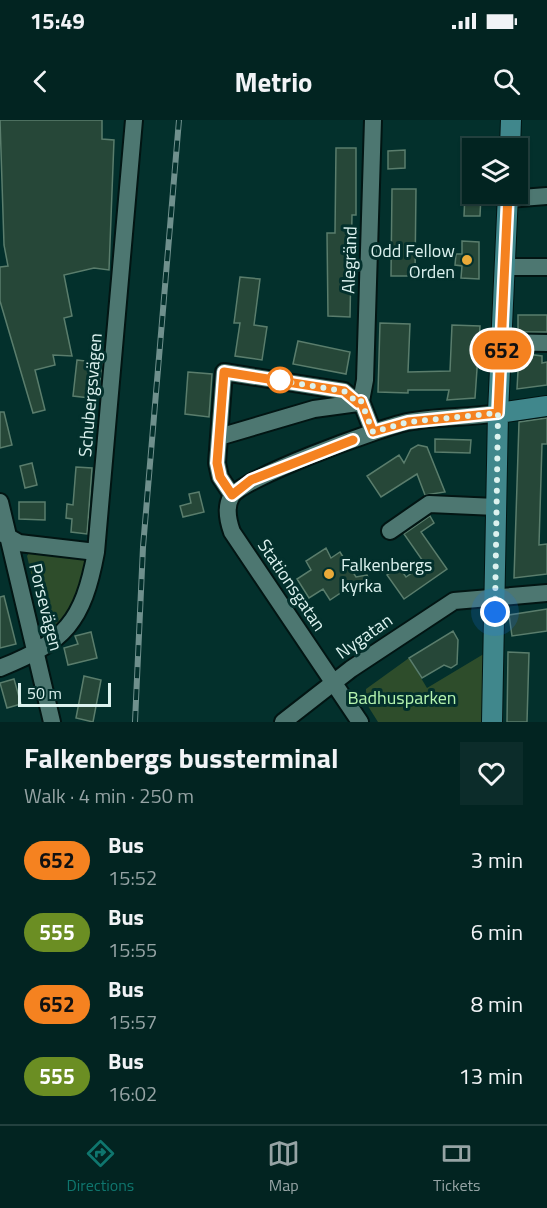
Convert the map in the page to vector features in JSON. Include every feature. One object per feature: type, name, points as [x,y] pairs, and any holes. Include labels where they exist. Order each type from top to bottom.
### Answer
[{"type":"main road","points":[[510,138],[511,120]]},
{"type":"main road","points":[[492,722],[498,413],[508,204]]},
{"type":"main road","points":[[498,413],[547,406]]},
{"type":"street","name":"Schubergsvägen","points":[[0,668],[37,653],[63,633],[80,610],[90,581],[96,552],[134,120]]},
{"type":"street","name":"Alegränd","points":[[359,402],[365,380],[373,120]]},
{"type":"street","points":[[528,196],[547,196]]},
{"type":"street","points":[[505,267],[547,267]]},
{"type":"street","points":[[502,342],[547,343]]},
{"type":"street","points":[[373,432],[359,402],[344,391],[224,372],[217,463],[220,477],[232,495],[251,480],[373,432],[408,422],[498,413]]},
{"type":"street","points":[[219,437],[314,410],[359,402]]},
{"type":"street","name":"Stationsgatan","points":[[232,495],[228,507],[232,532],[360,722]]},
{"type":"street","name":"Porsevägen","points":[[0,502],[4,535],[37,653],[52,722]]},
{"type":"street","points":[[390,531],[429,504],[496,507]]},
{"type":"street","points":[[4,535],[19,543],[96,552]]},
{"type":"street","name":"Nygatan","points":[[283,722],[417,623],[454,601],[462,598],[496,598],[547,592]]},
{"type":"green space","points":[[31,550],[85,556],[80,590],[64,618],[49,635],[46,635],[27,556]]},
{"type":"green space","name":"Badhusparken","points":[[487,652],[484,722],[378,722],[366,703],[366,689],[409,658],[427,688]]},
{"type":"building","points":[[0,120],[102,120],[102,139],[114,140],[109,270],[94,268],[64,275],[72,316],[64,318],[72,356],[53,355],[55,365],[35,370],[45,410],[33,413],[0,301],[0,267],[8,266],[4,245]]},
{"type":"building","points":[[336,148],[356,148],[356,215],[352,215],[350,317],[328,316],[327,233],[335,233]]},
{"type":"building","points":[[405,150],[405,168],[388,169],[388,151]]},
{"type":"building","points":[[392,189],[416,189],[415,276],[391,276]]},
{"type":"building","points":[[465,204],[481,204],[480,216],[464,216]]},
{"type":"building","name":"Odd Fellow Orden","points":[[462,241],[479,242],[479,279],[461,278],[462,266],[455,265],[456,254],[462,254]]},
{"type":"building","points":[[240,277],[260,279],[254,325],[267,327],[262,360],[235,356],[240,323],[234,323]]},
{"type":"building","points":[[518,315],[547,315],[547,332],[518,332]]},
{"type":"building","points":[[380,323],[410,324],[408,372],[450,371],[452,325],[480,326],[475,398],[447,400],[449,390],[408,390],[408,393],[378,392]]},
{"type":"building","points":[[298,341],[350,352],[346,374],[293,364]]},
{"type":"building","points":[[519,353],[542,356],[542,363],[547,362],[547,385],[517,389]]},
{"type":"building","points":[[77,360],[102,363],[98,399],[73,396]]},
{"type":"building","points":[[188,372],[212,374],[209,417],[185,414]]},
{"type":"building","points":[[0,412],[4,412],[12,445],[0,448]]},
{"type":"building","points":[[547,418],[547,444],[542,444],[539,545],[547,544],[547,574],[514,578],[519,422]]},
{"type":"building","points":[[435,439],[471,440],[470,453],[435,452]]},
{"type":"building","points":[[418,445],[427,447],[445,492],[425,495],[417,474],[381,497],[367,476],[399,455],[404,463],[411,449]]},
{"type":"building","points":[[32,463],[37,485],[25,488],[20,466]]},
{"type":"building","points":[[76,467],[92,468],[87,534],[71,532],[72,519],[66,518],[67,504],[73,505]]},
{"type":"building","points":[[199,492],[204,512],[183,517],[180,506],[191,503],[189,494]]},
{"type":"building","points":[[19,502],[45,502],[45,520],[19,519]]},
{"type":"building","points":[[430,516],[434,523],[421,532],[447,569],[404,599],[387,575],[399,567],[406,577],[425,564],[404,534]]},
{"type":"building","name":"Falkenbergs kyrka","points":[[326,548],[331,558],[340,552],[356,577],[367,575],[371,583],[364,587],[357,582],[330,600],[323,589],[309,598],[297,579],[311,570],[306,561]]},
{"type":"building","points":[[4,596],[16,644],[0,648],[0,597]]},
{"type":"building","points":[[547,609],[547,631],[512,636],[509,615]]},
{"type":"building","points":[[453,631],[458,640],[457,664],[451,668],[444,665],[422,678],[409,658]]},
{"type":"building","points":[[91,632],[97,658],[68,665],[64,648],[78,644],[75,636]]},
{"type":"building","points":[[508,652],[529,653],[527,722],[507,722]]},
{"type":"building","points":[[84,676],[101,680],[93,722],[76,718]]},
{"type":"building","points":[[14,679],[21,704],[7,708],[0,683]]},
{"type":"railway","points":[[135,722],[143,547],[179,120]]},
{"type":"bus line","name":"652","points":[[353,440],[251,480],[232,495],[220,477],[217,463],[224,372],[344,391],[358,403],[361,401],[373,432],[408,422],[498,413],[508,204]]},
{"type":"place","name":"Odd Fellow Orden","points":[[467,260]]},
{"type":"place","name":"Falkenbergs kyrka","points":[[329,574]]},
{"type":"route","points":[[280,380],[275,380],[344,391],[358,403],[361,401],[373,432],[408,422],[498,413],[495,612]]}]
